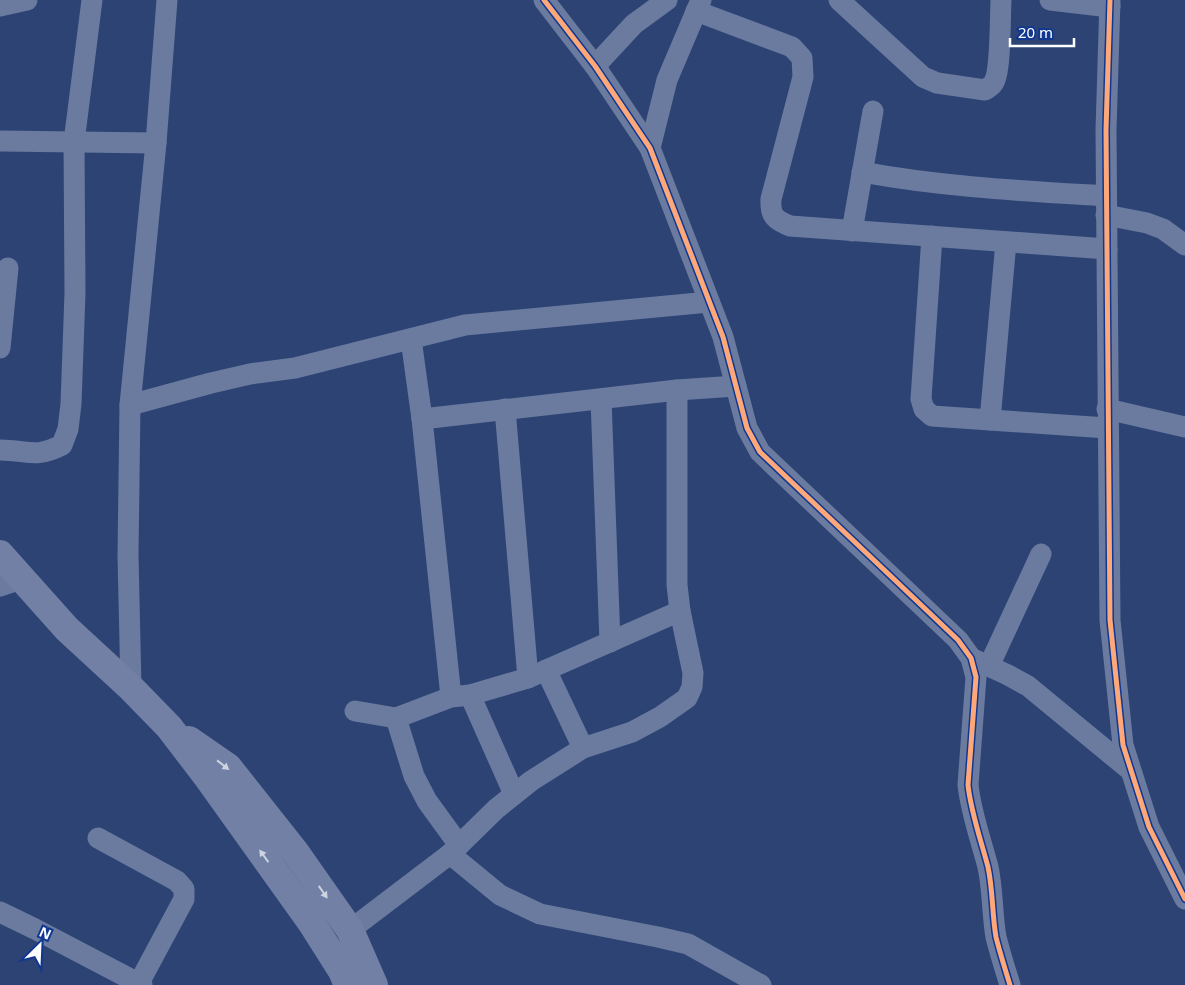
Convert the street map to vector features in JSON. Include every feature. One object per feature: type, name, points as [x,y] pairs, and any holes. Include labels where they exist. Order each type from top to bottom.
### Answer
[{"type":"main road","points":[[0,554],[10,583],[67,629],[131,688],[169,727],[208,778],[311,922],[342,971],[348,985]]},
{"type":"main road","points":[[169,727],[228,767],[296,853],[350,930],[374,985]]},
{"type":"street","points":[[0,6],[27,0]]},
{"type":"street","points":[[0,450],[34,454],[48,452],[62,445],[68,429],[72,404],[75,293],[74,142],[92,0]]},
{"type":"street","points":[[131,688],[128,555],[130,405],[156,143],[167,0]]},
{"type":"street","points":[[544,0],[595,66],[650,148],[723,337],[747,428],[760,452],[980,662],[1028,686],[1130,770]]},
{"type":"street","points":[[595,66],[634,24],[667,0]]},
{"type":"street","points":[[839,0],[923,77],[937,83],[985,90],[993,84],[996,76],[1000,39],[1001,0]]},
{"type":"street","points":[[1050,0],[1110,3],[1106,130],[1110,620],[1123,745],[1149,827],[1185,898]]},
{"type":"street","points":[[650,148],[667,80],[698,5],[792,47],[802,58],[802,77],[770,199],[770,210],[776,219],[790,226],[1107,249]]},
{"type":"street","points":[[852,231],[873,111]]},
{"type":"street","points":[[0,142],[156,143]]},
{"type":"street","points":[[862,172],[910,181],[1011,190],[1106,206],[1163,229],[1185,245]]},
{"type":"street","points":[[932,236],[921,398],[924,409],[932,416],[990,420],[1107,418],[1185,426]]},
{"type":"street","points":[[990,420],[1006,242]]},
{"type":"street","points":[[0,348],[8,268]]},
{"type":"street","points":[[130,405],[250,374],[295,368],[465,326],[709,302]]},
{"type":"street","points":[[411,339],[461,696],[514,794]]},
{"type":"street","points":[[422,418],[677,390],[736,386]]},
{"type":"street","points":[[350,930],[454,850],[496,809],[531,781],[583,748],[632,732],[660,717],[687,698],[692,687],[693,673],[680,611],[677,585],[677,390]]},
{"type":"street","points":[[601,399],[610,642]]},
{"type":"street","points":[[505,409],[537,674],[583,748]]},
{"type":"street","points":[[1010,985],[996,935],[988,868],[970,802],[968,785],[976,677],[980,662],[1041,554]]},
{"type":"street","points":[[356,711],[396,718],[461,696],[537,674],[680,611]]},
{"type":"street","points":[[396,718],[414,776],[454,850],[500,895],[540,914],[688,944],[762,985]]},
{"type":"street","points":[[0,912],[140,984],[184,899],[184,889],[177,881],[98,838]]},
{"type":"cycle path","points":[[544,0],[595,66],[650,148],[723,337],[747,428],[760,452],[958,640],[971,658],[976,677],[968,785],[969,795],[990,876],[996,937],[1010,985]]},
{"type":"cycle path","points":[[1110,0],[1106,130],[1110,620],[1123,745],[1149,827],[1185,899]]}]
